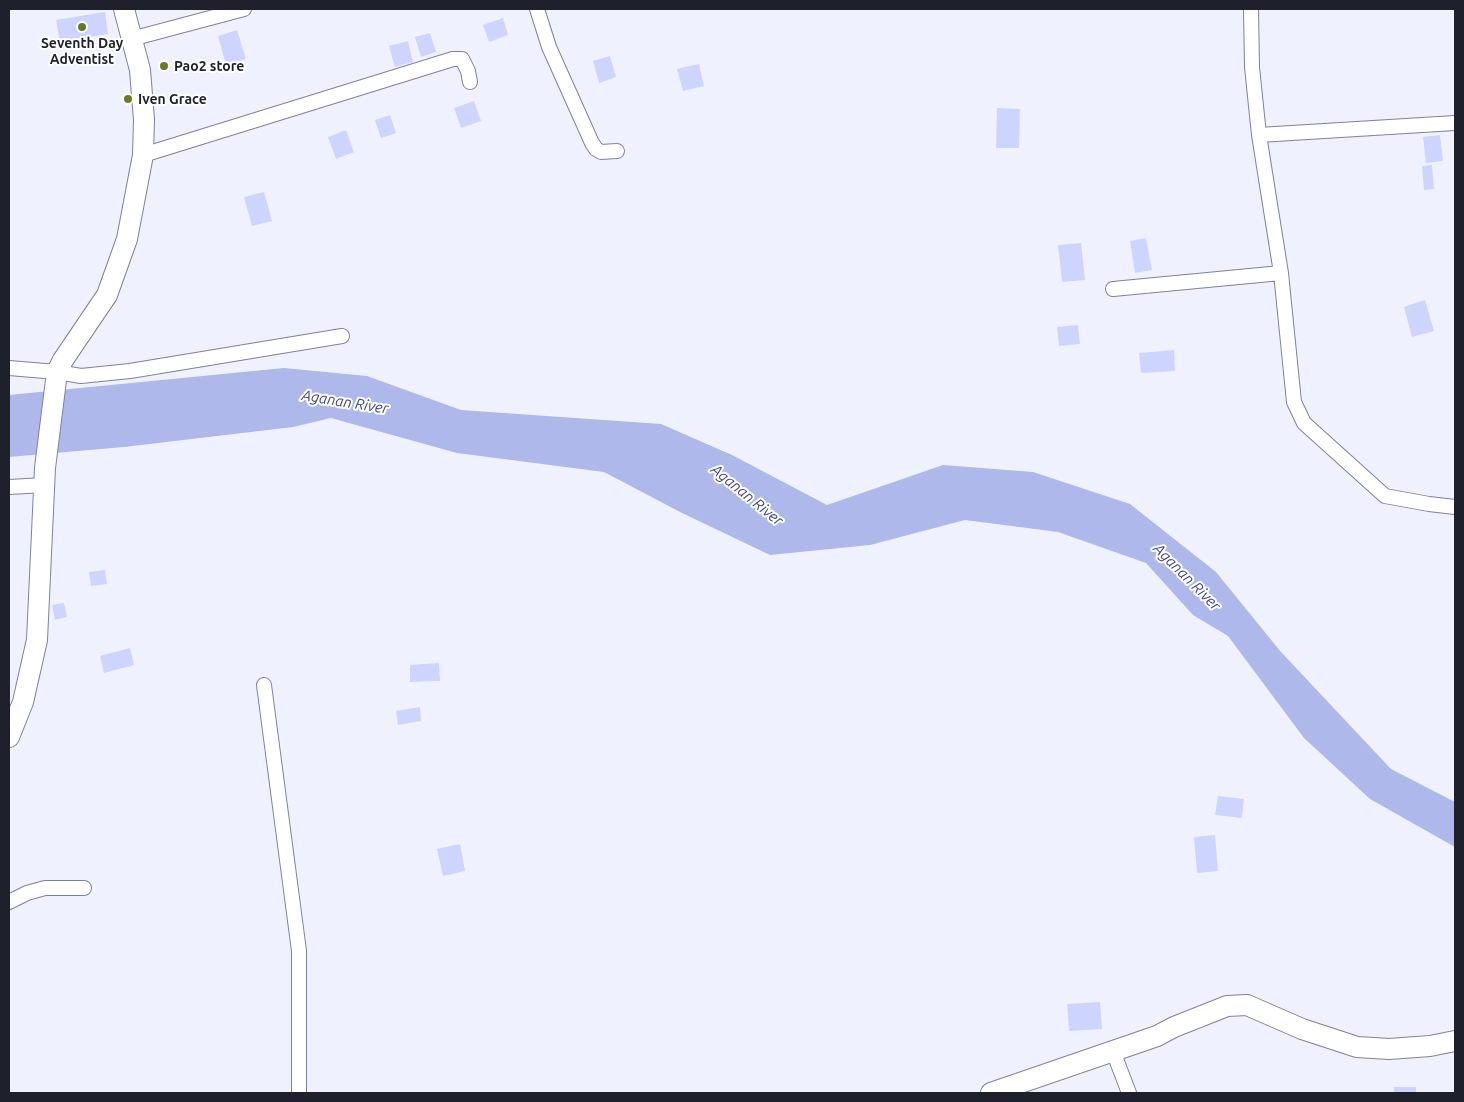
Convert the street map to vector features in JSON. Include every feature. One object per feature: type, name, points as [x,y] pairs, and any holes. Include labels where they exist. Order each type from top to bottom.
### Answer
[{"type":"street","points":[[9,738],[23,702],[37,640],[45,476],[57,375],[62,360],[107,295],[127,239],[143,155],[144,120],[140,70],[130,39],[124,9]]},
{"type":"street","points":[[130,39],[244,9]]},
{"type":"street","points":[[537,9],[549,48],[592,143],[601,152],[617,151]]},
{"type":"street","points":[[1251,9],[1252,66],[1259,135],[1281,273],[1294,402],[1304,424],[1385,496],[1429,504],[1455,506]]},
{"type":"street","points":[[143,155],[453,59],[462,60],[468,71],[470,82]]},
{"type":"street","points":[[1259,135],[1455,123]]},
{"type":"street","points":[[1113,289],[1281,273]]},
{"type":"street","points":[[9,368],[57,375],[81,376],[130,371],[342,336]]},
{"type":"street","points":[[9,487],[45,476]]},
{"type":"street","points":[[264,685],[299,951],[299,1093]]},
{"type":"street","points":[[9,902],[27,893],[45,888],[84,888]]},
{"type":"street","points":[[991,1093],[1157,1036],[1174,1027],[1227,1006],[1247,1005],[1302,1028],[1357,1047],[1389,1049],[1430,1046],[1455,1041]]},
{"type":"street","points":[[1113,1051],[1129,1093]]},
{"type":"water","name":"Aganan River","points":[[284,368],[367,376],[461,410],[661,424],[732,455],[827,505],[943,465],[1033,472],[1130,504],[1216,572],[1281,652],[1391,769],[1455,802],[1455,847],[1370,799],[1304,738],[1228,636],[1193,615],[1146,563],[1058,532],[965,520],[870,545],[770,555],[682,513],[604,472],[457,453],[331,418],[293,427],[124,447],[9,457],[9,395]]},
{"type":"building","name":"Seventh Day Adventist","points":[[105,12],[108,34],[60,42],[56,20]]},
{"type":"building","points":[[503,18],[508,35],[489,42],[483,25]]},
{"type":"building","points":[[237,30],[246,59],[226,65],[218,36]]},
{"type":"building","points":[[430,33],[436,52],[421,57],[415,37]]},
{"type":"building","points":[[408,41],[413,62],[395,67],[389,46]]},
{"type":"building","points":[[610,56],[616,77],[599,83],[593,61]]},
{"type":"building","points":[[699,64],[704,86],[683,91],[677,69]]},
{"type":"building","points":[[474,101],[481,121],[461,128],[454,108]]},
{"type":"building","points":[[997,108],[1020,109],[1019,148],[996,148]]},
{"type":"building","points":[[390,115],[396,133],[381,138],[375,120]]},
{"type":"building","points":[[346,130],[354,152],[336,159],[328,137]]},
{"type":"building","points":[[1440,135],[1443,161],[1426,163],[1423,137]]},
{"type":"building","points":[[1432,165],[1434,189],[1424,190],[1422,166]]},
{"type":"building","points":[[264,192],[272,221],[252,226],[244,197]]},
{"type":"building","points":[[1146,238],[1152,270],[1135,273],[1130,241]]},
{"type":"building","points":[[1081,243],[1085,280],[1062,282],[1058,245]]},
{"type":"building","points":[[1425,300],[1434,331],[1412,337],[1404,307]]},
{"type":"building","points":[[1078,325],[1080,344],[1059,346],[1057,327]]},
{"type":"building","points":[[1174,350],[1175,371],[1141,373],[1139,353]]},
{"type":"building","points":[[105,570],[107,584],[91,586],[89,572]]},
{"type":"building","points":[[64,603],[67,617],[55,620],[52,605]]},
{"type":"building","points":[[130,648],[134,665],[104,673],[100,656]]},
{"type":"building","points":[[439,663],[440,681],[410,682],[410,665]]},
{"type":"building","points":[[420,707],[421,721],[398,725],[396,711]]},
{"type":"building","points":[[1218,796],[1244,799],[1242,818],[1215,815]]},
{"type":"building","points":[[1215,835],[1218,871],[1197,873],[1194,837]]},
{"type":"building","points":[[460,844],[465,871],[443,876],[437,849]]},
{"type":"building","points":[[1100,1002],[1102,1029],[1069,1031],[1067,1004]]},
{"type":"building","points":[[1394,1087],[1416,1087],[1416,1093],[1394,1093]]},
{"type":"place","name":"Seventh Day Adventist","points":[[82,27]]},
{"type":"place","name":"Pao2 store","points":[[164,66]]},
{"type":"place","name":"Iven Grace","points":[[128,99]]}]
